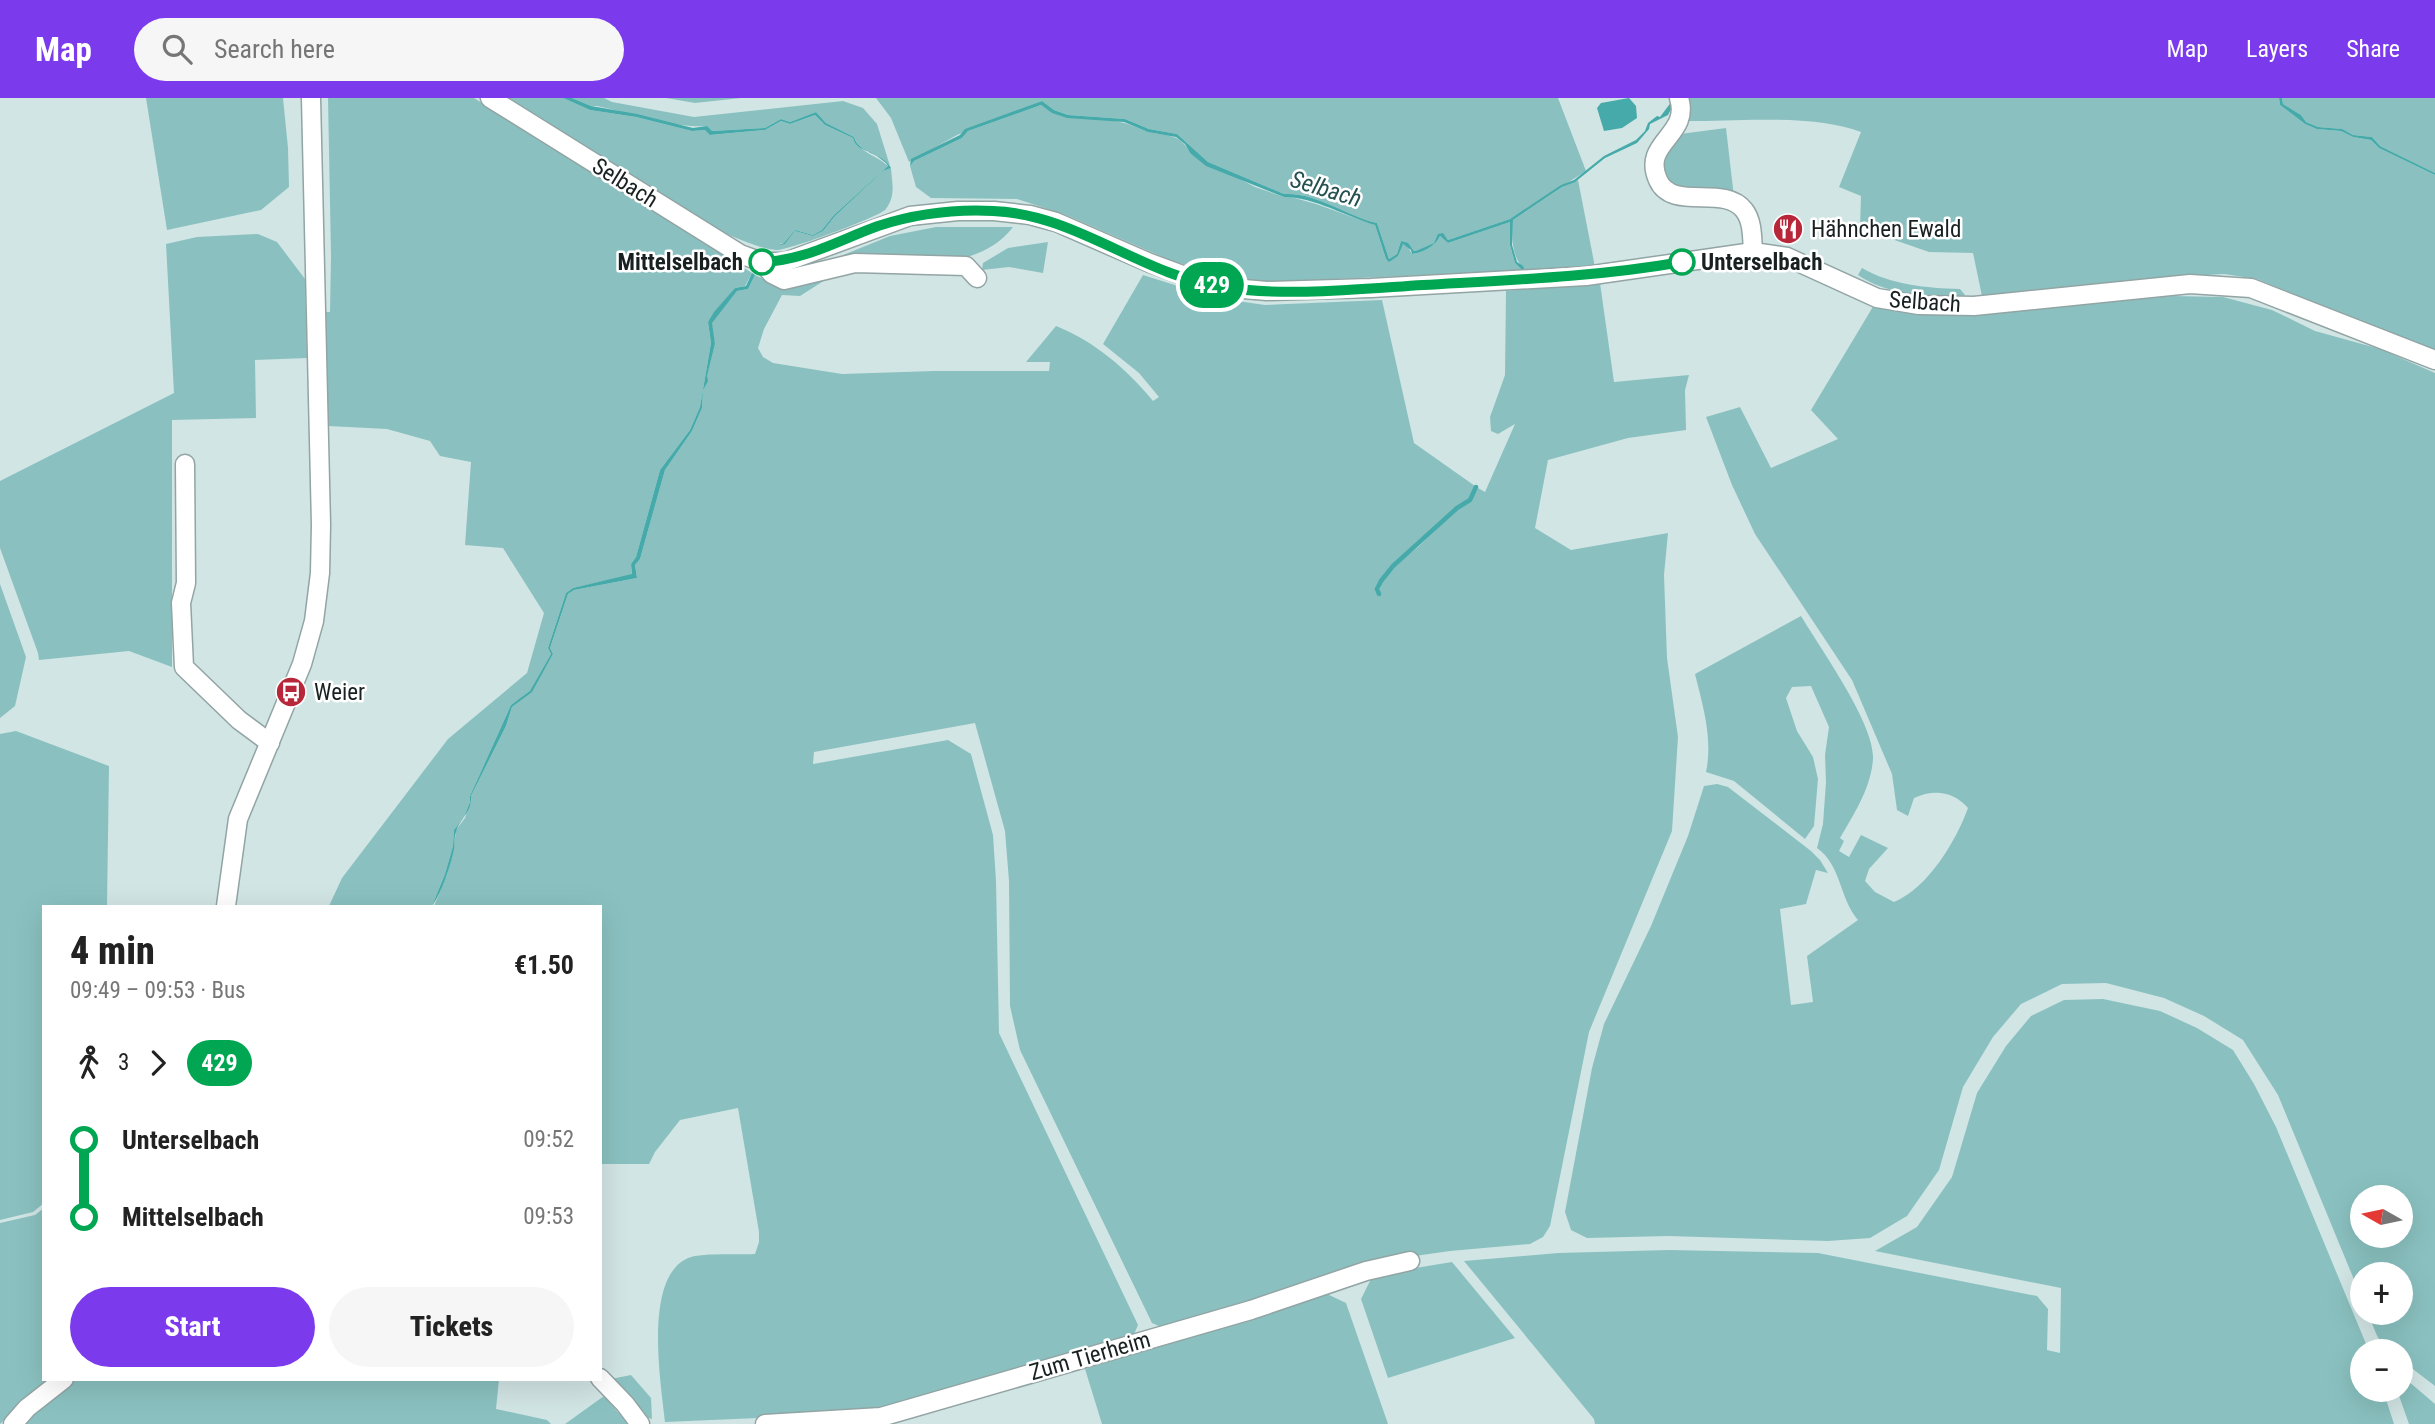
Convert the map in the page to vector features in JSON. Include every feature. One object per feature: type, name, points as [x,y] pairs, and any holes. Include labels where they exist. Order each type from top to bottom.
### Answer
[{"type":"street","points":[[226,905],[238,819],[302,664],[314,621],[320,573],[311,98]]},
{"type":"street","name":"Selbach","points":[[490,98],[740,254],[762,262],[785,262],[910,216],[970,211],[994,211],[1038,217],[1196,280],[1221,287],[1267,291],[1586,276],[1753,252],[1787,257],[1877,298],[1919,305],[1974,306],[2190,284],[2251,288],[2435,360]]},
{"type":"street","points":[[1679,98],[1682,106],[1681,119],[1659,148],[1653,165],[1659,183],[1670,193],[1734,201],[1745,211],[1752,230],[1753,252]]},
{"type":"street","name":"Selbach","points":[[762,262],[772,274],[784,280],[855,263],[966,266],[977,278]]},
{"type":"street","points":[[185,464],[186,583],[181,603],[184,667],[223,705],[270,743]]},
{"type":"street","name":"Zum Tierheim","points":[[765,1424],[881,1417],[1251,1310],[1366,1271],[1410,1261]]},
{"type":"street","points":[[602,1380],[640,1424]]},
{"type":"street","points":[[13,1424],[27,1408],[61,1381]]},
{"type":"shaded area","points":[[146,98],[283,98],[289,187],[261,210],[167,230]]},
{"type":"shaded area","points":[[328,98],[474,98],[752,273],[745,286],[735,288],[708,322],[711,343],[700,407],[690,430],[660,470],[636,557],[631,564],[632,575],[573,588],[566,593],[548,648],[551,654],[530,692],[511,705],[470,796],[464,817],[454,830],[453,846],[445,874],[432,905],[329,905],[342,878],[448,739],[527,673],[544,613],[503,548],[465,545],[471,462],[440,456],[430,441],[387,429],[328,426],[326,312],[330,312]]},
{"type":"shaded area","points":[[507,98],[563,98],[590,110],[636,117],[692,131],[705,130],[711,135],[765,130],[781,121],[790,124],[815,115],[825,125],[853,138],[863,150],[888,166],[834,215],[822,230],[813,235],[795,230],[784,243],[779,244],[785,244],[795,231],[813,236],[823,231],[835,216],[883,171],[891,168],[891,199],[881,213],[834,232],[784,249],[762,247],[720,231]]},
{"type":"shaded area","points":[[563,98],[693,128],[707,126],[712,131],[765,128],[781,119],[790,122],[816,112],[826,123],[854,137],[861,147],[869,152],[857,145],[853,138],[825,125],[815,115],[790,124],[781,121],[765,130],[710,135],[705,130],[692,131],[636,117],[590,110]]},
{"type":"shaded area","points":[[572,98],[604,98],[612,102],[694,117],[843,101],[863,108],[877,124],[890,166],[860,146],[854,137],[826,123],[816,112],[790,122],[781,119],[765,128],[711,131],[707,126],[667,123],[591,106]]},
{"type":"shaded area","points":[[666,98],[741,98],[695,103]]},
{"type":"shaded area","points":[[876,98],[1558,98],[1586,171],[1510,219],[1448,240],[1439,234],[1434,243],[1414,252],[1401,241],[1397,254],[1389,259],[1377,223],[1320,200],[1284,194],[1208,162],[1177,134],[1149,129],[1125,119],[1068,115],[1054,110],[1042,101],[957,135],[909,162],[891,118]]},
{"type":"shaded area","points":[[1629,98],[1636,106],[1637,118],[1622,128],[1604,131],[1597,108],[1601,103]]},
{"type":"shaded area","points":[[1686,98],[2279,98],[2280,105],[2305,124],[2371,140],[2379,148],[2435,175],[2435,352],[2257,279],[2224,274],[1982,296],[1973,253],[1929,252],[1860,228],[1861,196],[1839,187],[1861,132],[1842,126],[1799,121],[1687,121],[1689,104]]},
{"type":"shaded area","points":[[2279,98],[2306,122],[2318,127],[2342,129],[2353,135],[2372,137],[2380,146],[2435,175],[2379,148],[2371,140],[2305,124],[2280,105]]},
{"type":"shaded area","points":[[2282,98],[2435,98],[2435,173],[2380,146],[2372,137],[2353,135],[2341,129],[2318,127],[2306,122],[2301,115],[2283,104]]},
{"type":"shaded area","points":[[1042,101],[1054,110],[1068,115],[1125,119],[1149,129],[1177,134],[1208,162],[1284,194],[1320,200],[1377,223],[1389,259],[1397,254],[1401,241],[1408,243],[1416,251],[1434,243],[1438,234],[1443,233],[1448,240],[1510,219],[1561,185],[1574,180],[1604,156],[1636,140],[1645,131],[1648,123],[1657,116],[1660,117],[1672,101],[1674,103],[1668,115],[1650,124],[1637,143],[1605,158],[1575,182],[1562,187],[1513,220],[1512,245],[1523,271],[1515,263],[1510,245],[1510,222],[1448,243],[1440,236],[1432,246],[1412,254],[1403,244],[1398,256],[1389,262],[1375,225],[1318,203],[1284,197],[1206,166],[1176,137],[1148,132],[1124,122],[1067,118],[1052,113],[1041,105],[968,131],[962,138],[914,161],[910,166],[911,159],[960,135],[965,129]]},
{"type":"shaded area","points":[[1041,105],[1061,115],[1113,121],[1173,137],[1182,142],[1190,153],[1255,187],[1316,204],[1375,225],[1389,261],[1398,256],[1402,244],[1407,245],[1412,254],[1432,246],[1440,236],[1448,243],[1510,222],[1510,245],[1515,263],[1523,271],[1265,282],[1221,275],[1172,261],[1066,215],[1017,199],[931,198],[916,187],[910,166],[914,161],[962,138],[968,131]]},
{"type":"shaded area","points":[[1726,128],[1734,197],[1684,191],[1663,179],[1663,152],[1680,134]]},
{"type":"shaded area","points":[[875,155],[891,168],[883,171],[835,216],[823,231],[813,236],[795,231],[785,244],[779,245],[795,230],[813,235],[822,230],[834,215],[888,166]]},
{"type":"shaded area","points":[[1578,180],[1595,267],[1525,271],[1517,260],[1513,247],[1513,220],[1562,187]]},
{"type":"shaded area","points":[[936,227],[1013,227],[1001,240],[986,249],[953,261],[799,273],[890,236]]},
{"type":"shaded area","points":[[258,234],[277,242],[305,279],[307,358],[255,360],[256,418],[172,420],[172,667],[129,651],[39,660],[0,548],[0,481],[174,393],[166,244],[197,237]]},
{"type":"shaded area","points":[[1048,242],[1043,273],[1009,267],[982,270],[983,263],[1008,248]]},
{"type":"shaded area","points":[[1862,268],[1897,282],[1960,289],[1965,295],[1937,297],[1895,291],[1858,275]]},
{"type":"shaded area","points":[[752,273],[755,275],[748,289],[737,291],[712,323],[715,344],[708,381],[703,390],[702,408],[692,431],[665,470],[640,559],[635,565],[637,578],[574,590],[568,594],[550,648],[553,654],[532,692],[512,707],[506,726],[471,796],[468,811],[458,827],[448,872],[432,905],[445,874],[453,846],[454,830],[464,817],[470,796],[511,705],[530,691],[551,654],[548,648],[566,593],[573,588],[632,574],[631,564],[636,557],[660,470],[690,430],[700,407],[711,343],[708,322],[735,288],[746,286]]},
{"type":"shaded area","points":[[836,273],[800,296],[782,295],[764,329],[758,348],[763,357],[773,363],[842,374],[1049,371],[1050,362],[1026,362],[1056,326],[1109,357],[1153,401],[1159,397],[1139,373],[1103,344],[1143,275],[1216,298],[1265,305],[1382,300],[1414,443],[1475,486],[1469,499],[1456,507],[1392,565],[1376,588],[1378,595],[1382,582],[1393,567],[1458,509],[1471,501],[1478,488],[1485,492],[1515,424],[1498,434],[1491,431],[1490,417],[1505,375],[1506,291],[1600,283],[1614,382],[1689,375],[1685,390],[1686,430],[1628,438],[1548,460],[1535,528],[1571,550],[1668,533],[1664,575],[1667,658],[1678,737],[1672,831],[1589,1032],[1550,1226],[1543,1237],[1530,1244],[1387,1260],[1168,1330],[1152,1323],[1020,1050],[1010,1006],[1009,881],[1005,831],[975,723],[814,752],[813,764],[948,740],[971,754],[993,835],[999,1033],[1138,1325],[1131,1341],[885,1410],[665,1422],[658,1331],[660,1306],[666,1284],[676,1267],[691,1257],[755,1254],[759,1242],[738,1108],[680,1120],[649,1164],[602,1164],[602,905],[434,905],[447,875],[456,830],[465,818],[471,796],[506,726],[512,707],[531,692],[553,654],[550,648],[568,594],[574,590],[637,578],[635,565],[640,559],[665,470],[692,431],[702,408],[703,390],[715,344],[711,323],[737,291],[748,289],[755,275],[785,289]]},
{"type":"shaded area","points":[[2172,296],[2223,297],[2272,310],[2315,331],[2380,349],[2435,373],[2435,1386],[2413,1369],[2413,1339],[2379,1339],[2373,1325],[2413,1325],[2413,1262],[2350,1262],[2350,1270],[2278,1095],[2243,1040],[2204,1016],[2164,998],[2106,983],[2062,984],[2021,1004],[1993,1037],[1963,1087],[1939,1170],[1907,1216],[1870,1238],[1828,1241],[1668,1236],[1587,1238],[1571,1230],[1565,1212],[1592,1068],[1604,1024],[1651,926],[1688,836],[1704,786],[1717,784],[1728,787],[1811,851],[1828,873],[1816,870],[1806,904],[1780,909],[1791,1005],[1813,1002],[1807,956],[1858,920],[1831,864],[1817,848],[1823,824],[1825,755],[1829,727],[1811,686],[1792,687],[1786,698],[1797,731],[1813,757],[1818,779],[1814,826],[1805,839],[1734,781],[1706,772],[1708,735],[1695,674],[1801,616],[1856,707],[1871,744],[1872,770],[1861,800],[1840,838],[1844,841],[1839,851],[1849,857],[1861,835],[1888,848],[1869,869],[1865,881],[1875,892],[1894,902],[1929,875],[1948,849],[1968,808],[1950,795],[1929,793],[1914,798],[1908,816],[1897,810],[1892,774],[1852,680],[1755,534],[1732,485],[1706,417],[1740,407],[1771,468],[1838,439],[1811,410],[1874,305],[1984,313]]},
{"type":"shaded area","points":[[0,584],[26,657],[15,706],[0,718]]},
{"type":"shaded area","points":[[16,731],[109,766],[107,905],[42,905],[42,1205],[33,1212],[0,1220],[0,734]]},
{"type":"shaded area","points":[[2103,999],[2160,1011],[2197,1028],[2233,1050],[2276,1127],[2350,1305],[2350,1325],[2358,1325],[2364,1339],[2350,1339],[2350,1402],[2387,1402],[2394,1424],[1595,1424],[1594,1419],[1464,1261],[1558,1253],[1669,1250],[1818,1253],[2037,1296],[2048,1309],[2047,1350],[2060,1353],[2061,1288],[1875,1251],[1917,1227],[1952,1177],[1977,1093],[2006,1046],[2031,1016],[2064,1000]]},
{"type":"shaded area","points":[[42,1210],[42,1381],[49,1381],[0,1424],[0,1223],[35,1215]]},
{"type":"shaded area","points":[[1452,1262],[1515,1338],[1388,1378],[1361,1299],[1371,1279],[1391,1272]]},
{"type":"shaded area","points":[[1325,1293],[1346,1303],[1388,1424],[1102,1424],[1085,1369]]},
{"type":"shaded area","points":[[631,1375],[651,1398],[652,1419],[645,1417],[611,1379]]},
{"type":"shaded area","points":[[69,1381],[499,1381],[496,1409],[547,1420],[551,1424],[22,1424]]},
{"type":"shaded area","points":[[2413,1385],[2435,1404],[2435,1424],[2409,1424],[2401,1402],[2413,1402]]},
{"type":"shaded area","points":[[604,1396],[628,1424],[565,1424]]},
{"type":"waterway","points":[[1379,594],[1377,589],[1393,566],[1457,508],[1470,500],[1476,487]]},
{"type":"bus line","name":"429","points":[[762,262],[785,262],[910,216],[958,211],[994,211],[1030,215],[1056,222],[1196,280],[1221,287],[1267,291],[1586,276],[1682,262]]},
{"type":"place","name":"Hähnchen Ewald","points":[[1788,229]]},
{"type":"place","name":"Mittelselbach","points":[[762,262]]},
{"type":"place","name":"Unterselbach","points":[[1682,262]]},
{"type":"place","name":"Weier","points":[[291,692]]}]
